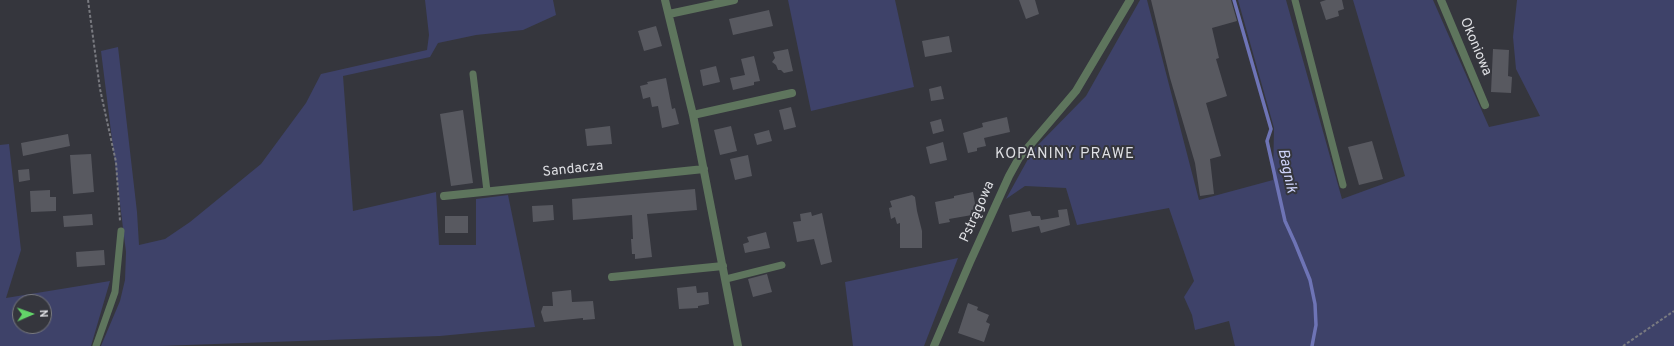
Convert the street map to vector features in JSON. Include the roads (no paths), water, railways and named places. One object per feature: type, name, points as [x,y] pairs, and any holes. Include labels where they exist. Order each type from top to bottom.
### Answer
[{"type":"street","points":[[666,0],[693,115],[738,346]]},
{"type":"street","points":[[670,14],[734,0]]},
{"type":"street","name":"Pstrągowa","points":[[934,346],[970,262],[1009,176],[1019,158],[1076,91],[1130,0]]},
{"type":"street","name":"Okoniowa","points":[[1441,0],[1485,105]]},
{"type":"street","points":[[693,115],[792,93]]},
{"type":"street","name":"Sandacza","points":[[444,196],[704,169]]},
{"type":"street","points":[[612,276],[723,266]]},
{"type":"lane","points":[[1295,0],[1343,185]]},
{"type":"lane","points":[[473,74],[487,191]]},
{"type":"lane","points":[[96,346],[116,292],[121,231]]},
{"type":"lane","points":[[726,279],[782,265]]},
{"type":"waterway","name":"Bagnik","points":[[1234,0],[1271,129],[1267,141],[1285,221],[1310,280],[1315,304],[1316,325],[1312,346]]},
{"type":"district","name":"KOPANINY PRAWE","points":[[1065,155]]}]
